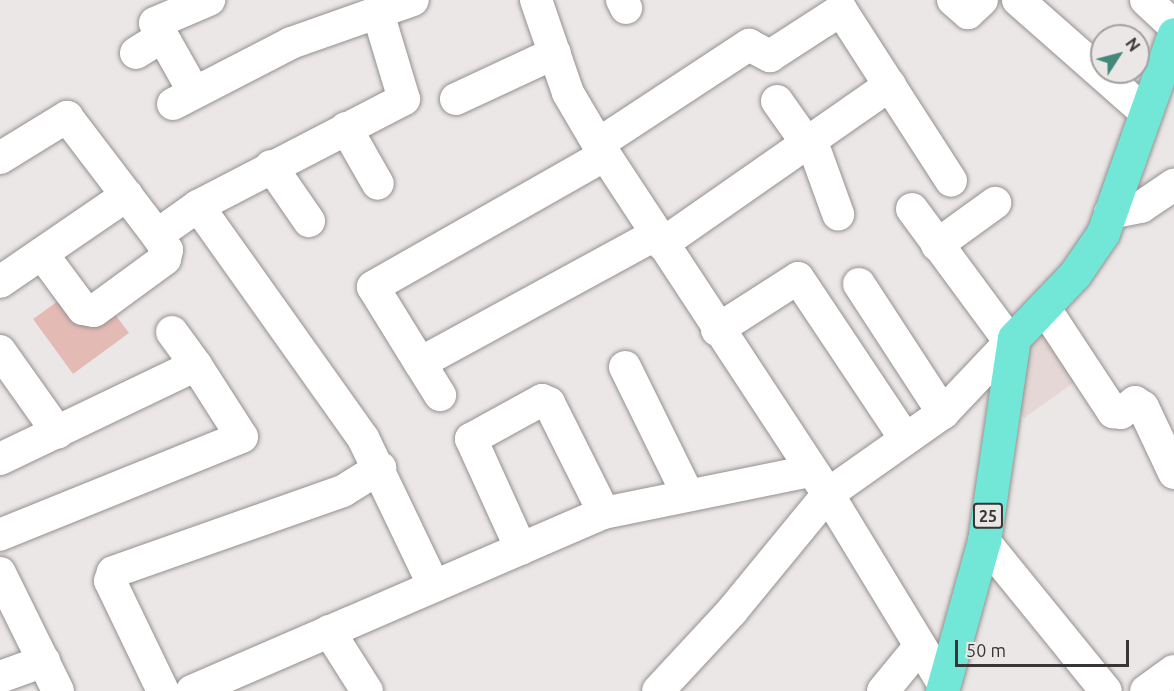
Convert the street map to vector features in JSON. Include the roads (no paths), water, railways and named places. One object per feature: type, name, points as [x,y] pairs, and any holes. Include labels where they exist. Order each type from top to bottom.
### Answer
[{"type":"main road","points":[[1012,340],[1093,252],[1110,213],[1174,34]]},
{"type":"main road","name":"25","points":[[943,687],[984,541],[1012,340]]},
{"type":"street","points":[[209,0],[157,21],[148,46],[184,98],[291,43],[413,0]]},
{"type":"street","points":[[953,0],[968,13],[982,0]]},
{"type":"street","points":[[1018,0],[1146,113]]},
{"type":"street","points":[[1146,0],[1174,26]]},
{"type":"street","points":[[538,1],[568,93],[658,239],[819,482],[943,687]]},
{"type":"street","points":[[440,395],[420,363],[363,292],[602,150],[749,45],[770,56],[838,11],[890,85],[951,182]]},
{"type":"street","points":[[157,235],[198,206],[406,97],[378,13]]},
{"type":"street","points":[[456,99],[555,53]]},
{"type":"street","points":[[420,363],[547,305],[810,144],[890,85]]},
{"type":"street","points":[[777,101],[810,144],[838,214]]},
{"type":"street","points":[[0,158],[67,117],[167,250],[165,259],[94,311],[83,309],[43,255]]},
{"type":"street","points":[[346,128],[378,184]]},
{"type":"street","points":[[271,166],[309,221]]},
{"type":"street","points":[[1110,213],[1141,207],[1174,185]]},
{"type":"street","points":[[0,282],[43,255],[127,195]]},
{"type":"street","points":[[938,244],[995,203]]},
{"type":"street","points":[[198,206],[380,468],[434,586]]},
{"type":"street","points":[[192,691],[604,513],[687,493],[819,482],[904,437],[943,413],[1012,340],[912,208]]},
{"type":"street","points":[[717,330],[798,278],[904,437]]},
{"type":"street","points":[[858,284],[943,413]]},
{"type":"street","points":[[1044,307],[1113,411],[1121,413],[1135,402],[1143,407],[1174,473]]},
{"type":"street","points":[[0,535],[245,445],[196,365],[172,332]]},
{"type":"street","points":[[0,351],[58,433]]},
{"type":"street","points":[[0,459],[196,365]]},
{"type":"street","points":[[624,367],[687,493]]},
{"type":"street","points":[[521,549],[471,439],[542,400],[549,403],[604,513]]},
{"type":"street","points":[[163,691],[110,581],[113,572],[343,491],[380,468]]},
{"type":"street","points":[[661,690],[732,611],[819,482]]},
{"type":"street","points":[[984,541],[1106,691]]},
{"type":"street","points":[[0,573],[58,691]]},
{"type":"street","points":[[329,631],[367,691]]},
{"type":"street","points":[[883,691],[920,646]]},
{"type":"street","points":[[0,677],[44,661]]},
{"type":"street","points":[[1146,691],[1174,671]]}]
